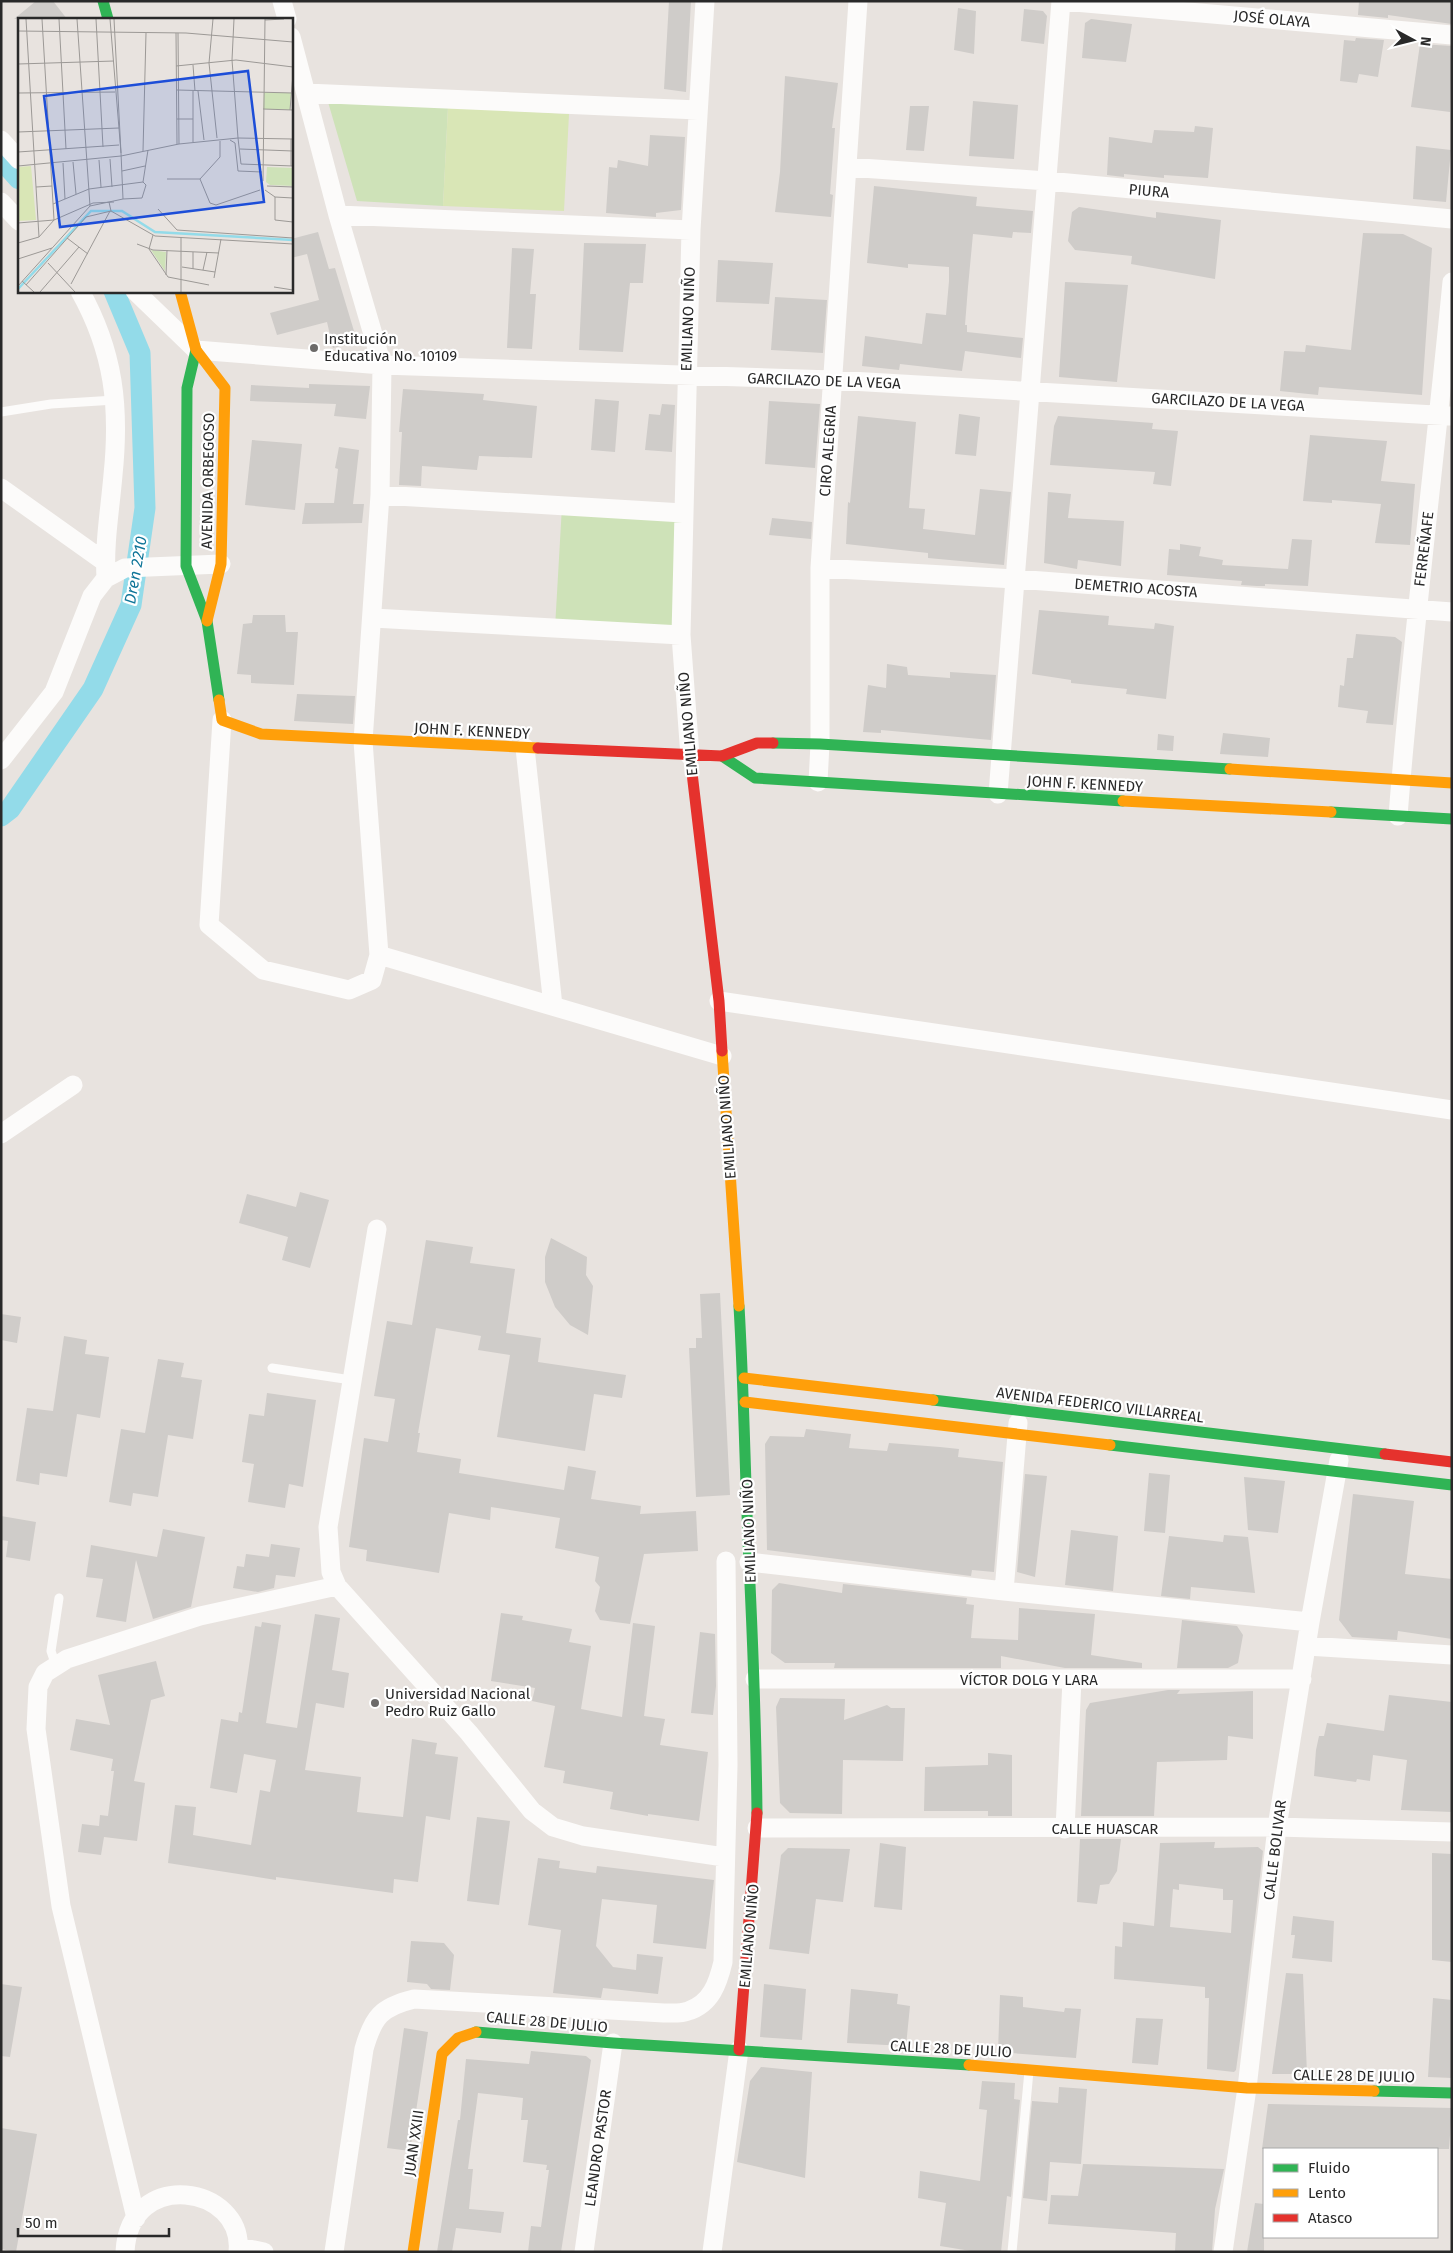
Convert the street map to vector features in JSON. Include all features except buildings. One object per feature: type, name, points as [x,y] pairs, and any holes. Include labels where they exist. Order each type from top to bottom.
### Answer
[{"type":"street","points":[[104,1],[108,18]]},
{"type":"street","points":[[282,1],[286,18]]},
{"type":"street","name":"EMILIANO NIÑO","points":[[705,1],[691,230],[681,636],[690,756],[718,1001],[744,1378],[749,1562],[756,1680],[757,1828],[739,2050],[712,2252]]},
{"type":"street","name":"CIRO ALEGRIA","points":[[818,782],[820,744],[820,568],[858,1]]},
{"type":"street","points":[[998,794],[1062,1]]},
{"type":"street","name":"JOSÉ OLAYA","points":[[1062,1],[1452,35]]},
{"type":"street","points":[[222,720],[209,925],[264,970],[349,990],[372,980],[379,955],[364,741],[380,495],[382,365],[338,215],[292,41]]},
{"type":"street","points":[[306,93],[698,110]]},
{"type":"street","points":[[1,140],[18,159]]},
{"type":"street","name":"PIURA","points":[[847,166],[1047,181],[1452,219]]},
{"type":"street","points":[[1,202],[18,220]]},
{"type":"street","points":[[338,215],[691,230]]},
{"type":"street","name":"FERREÑAFE","points":[[1398,816],[1416,609],[1446,415],[1452,282]]},
{"type":"street","points":[[1,760],[54,692],[92,596],[106,570],[113,474],[115,400],[105,346],[80,292]]},
{"type":"street","points":[[137,292],[196,350]]},
{"type":"street","name":"AVENIDA ORBEGOSO","points":[[180,292],[196,350],[225,388],[221,564],[206,621]]},
{"type":"street","name":"GARCILAZO DE LA VEGA","points":[[196,350],[382,365],[686,377],[833,380],[1446,415]]},
{"type":"street","name":"AVENIDA ORBEGOSO","points":[[196,350],[187,388],[186,566],[206,621],[222,720]]},
{"type":"street","points":[[1,488],[106,570],[221,564]]},
{"type":"street","points":[[380,495],[683,513]]},
{"type":"street","name":"DEMETRIO ACOSTA","points":[[820,568],[1015,579],[1452,612]]},
{"type":"street","points":[[373,618],[681,636]]},
{"type":"street","name":"JOHN F. KENNEDY","points":[[222,720],[262,734],[364,741],[690,756],[722,756],[757,743],[820,744],[1452,783]]},
{"type":"street","points":[[525,748],[553,1006]]},
{"type":"street","name":"JOHN F. KENNEDY","points":[[722,756],[755,778],[998,794],[1452,819]]},
{"type":"street","points":[[379,955],[722,1056]]},
{"type":"street","points":[[718,1001],[1452,1110]]},
{"type":"street","points":[[1,1134],[73,1085]]},
{"type":"street","points":[[377,1229],[328,1527],[331,1572],[337,1586],[469,1733],[526,1804],[553,1827],[583,1836],[724,1857]]},
{"type":"street","name":"AVENIDA FEDERICO VILLARREAL","points":[[744,1378],[1452,1462]]},
{"type":"street","points":[[745,1402],[1452,1484]]},
{"type":"street","points":[[1004,1592],[1020,1411]]},
{"type":"street","name":"CALLE BOLIVAR","points":[[1223,2252],[1247,2088],[1277,1828],[1310,1622],[1338,1471],[1340,1449]]},
{"type":"street","points":[[334,2252],[364,2049],[369,2030],[380,2014],[394,2004],[414,1999],[664,2013],[688,2012],[708,1998],[717,1986],[723,1962],[724,1857],[728,1765],[726,1561]]},
{"type":"street","points":[[749,1562],[1004,1592],[1310,1622]]},
{"type":"street","points":[[136,2218],[108,2091],[61,1906],[36,1729],[38,1687],[45,1673],[67,1659],[200,1616],[337,1586]]},
{"type":"street","points":[[1307,1646],[1452,1655]]},
{"type":"street","name":"VÍCTOR DOLG Y LARA","points":[[756,1680],[1302,1679]]},
{"type":"street","points":[[1065,1829],[1072,1680]]},
{"type":"street","name":"CALLE HUASCAR","points":[[757,1828],[1277,1828],[1452,1832]]},
{"type":"street","name":"CALLE 28 DE JULIO","points":[[451,2042],[462,2034],[481,2031],[613,2044],[739,2050],[1029,2069],[1247,2088],[1452,2093]]},
{"type":"street","name":"JUAN XXIII","points":[[413,2252],[442,2054],[451,2042]]},
{"type":"street","name":"LEANDRO PASTOR","points":[[584,2252],[613,2044]]},
{"type":"street","points":[[126,2252],[126,2239],[136,2218],[144,2208],[159,2198],[177,2194],[195,2195],[212,2202],[226,2214],[235,2230],[239,2250],[264,2252]]},
{"type":"lane","points":[[1,412],[60,403],[115,400]]},
{"type":"lane","points":[[272,1368],[352,1380]]},
{"type":"lane","points":[[56,1666],[51,1651],[59,1598]]},
{"type":"lane","points":[[1012,2252],[1029,2069]]},
{"type":"green space","points":[[328,102],[448,107],[443,206],[357,201]]},
{"type":"green space","points":[[448,107],[569,114],[564,211],[443,206]]},
{"type":"green space","points":[[562,506],[683,513],[681,635],[555,628]]},
{"type":"waterway","name":"Dren 2210","points":[[1,159],[18,178]]},
{"type":"waterway","name":"Dren 2210","points":[[1,816],[10,809],[93,689],[131,605],[145,508],[140,353],[114,292]]},
{"type":"traffic: fast","points":[[103,1],[108,18]]},
{"type":"traffic: fast","points":[[196,350],[187,388],[186,566],[207,621],[219,700]]},
{"type":"traffic: fast","points":[[773,743],[820,744],[1230,769]]},
{"type":"traffic: fast","points":[[722,756],[755,778],[1123,801]]},
{"type":"traffic: fast","points":[[1331,812],[1452,819]]},
{"type":"traffic: fast","points":[[739,1306],[753,1656],[757,1813]]},
{"type":"traffic: fast","points":[[933,1400],[1385,1454]]},
{"type":"traffic: fast","points":[[1110,1445],[1452,1485]]},
{"type":"traffic: fast","points":[[476,2032],[613,2043],[969,2065]]},
{"type":"traffic: fast","points":[[1374,2091],[1452,2093]]},
{"type":"traffic: slow","points":[[180,292],[196,350],[225,388],[221,564],[207,621]]},
{"type":"traffic: slow","points":[[219,700],[222,720],[261,734],[538,748]]},
{"type":"traffic: slow","points":[[1230,769],[1452,783]]},
{"type":"traffic: slow","points":[[1123,801],[1331,812]]},
{"type":"traffic: slow","points":[[722,1051],[739,1306]]},
{"type":"traffic: slow","points":[[744,1378],[933,1400]]},
{"type":"traffic: slow","points":[[745,1402],[1110,1445]]},
{"type":"traffic: slow","points":[[413,2252],[442,2054],[458,2038],[476,2032]]},
{"type":"traffic: slow","points":[[969,2065],[1247,2088],[1374,2091]]},
{"type":"traffic: jam","points":[[538,748],[722,756],[757,743],[773,743]]},
{"type":"traffic: jam","points":[[690,756],[719,1001],[722,1051]]},
{"type":"traffic: jam","points":[[1385,1454],[1452,1462]]},
{"type":"traffic: jam","points":[[739,2050],[757,1813]]},
{"type":"place","name":"Institución Educativa No. 10109","points":[[314,348]]},
{"type":"place","name":"Universidad Nacional Pedro Ruiz Gallo","points":[[375,1703]]}]
